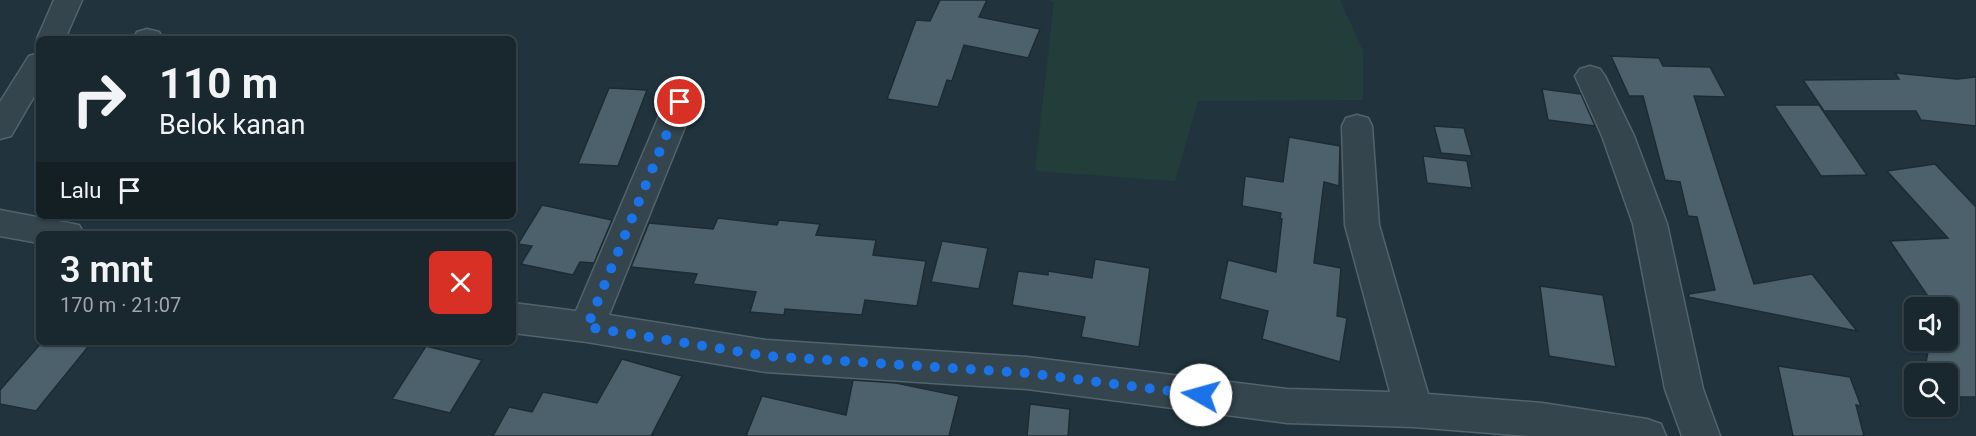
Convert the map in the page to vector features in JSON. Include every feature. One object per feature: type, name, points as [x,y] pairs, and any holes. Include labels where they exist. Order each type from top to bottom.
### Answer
[{"type":"street","points":[[52,36],[68,0]]},
{"type":"street","points":[[0,128],[36,68]]},
{"type":"street","points":[[1590,76],[1618,136],[1650,224],[1684,389],[1701,436]]},
{"type":"street","points":[[587,327],[680,102]]},
{"type":"street","points":[[1357,126],[1362,225],[1414,410]]},
{"type":"street","points":[[0,223],[49,231]]},
{"type":"street","points":[[516,318],[587,327],[766,356],[1027,373],[1287,406],[1414,410],[1542,420],[1647,436]]},
{"type":"green space","points":[[1049,0],[1340,0],[1363,51],[1363,100],[1198,101],[1175,181],[1035,171],[1054,2]]},
{"type":"building","points":[[940,0],[987,0],[979,17],[1040,29],[1028,58],[964,45],[952,81],[947,80],[938,107],[887,99],[916,20],[930,21]]},
{"type":"building","points":[[1611,56],[1659,58],[1663,66],[1710,67],[1726,97],[1694,96],[1754,284],[1812,274],[1857,331],[1688,297],[1689,294],[1715,290],[1697,217],[1688,216],[1680,182],[1665,180],[1643,96],[1629,96]]},
{"type":"building","points":[[1895,73],[1957,79],[1976,77],[1976,126],[1921,120],[1916,111],[1824,111],[1803,80],[1899,79]]},
{"type":"building","points":[[609,88],[647,90],[618,166],[578,164]]},
{"type":"building","points":[[1542,89],[1581,94],[1595,126],[1548,120]]},
{"type":"building","points":[[1774,105],[1819,105],[1867,175],[1821,176]]},
{"type":"building","points":[[1434,126],[1464,128],[1472,156],[1441,153]]},
{"type":"building","points":[[1289,137],[1340,146],[1339,186],[1324,182],[1314,263],[1341,268],[1337,316],[1347,318],[1340,362],[1262,339],[1268,311],[1220,299],[1228,260],[1276,272],[1281,213],[1242,206],[1245,176],[1283,182]]},
{"type":"building","points":[[1423,156],[1467,161],[1472,188],[1427,183]]},
{"type":"building","points":[[1935,164],[1976,207],[1976,397],[1958,397],[1958,363],[1926,363],[1928,351],[1958,351],[1958,297],[1928,297],[1890,241],[1948,238],[1887,171]]},
{"type":"building","points":[[542,205],[612,220],[594,263],[580,262],[573,275],[521,264],[532,246],[518,244]]},
{"type":"building","points":[[718,218],[777,225],[779,220],[820,224],[816,235],[876,240],[873,255],[926,261],[917,306],[865,300],[862,315],[785,309],[784,315],[750,312],[756,292],[693,284],[697,274],[631,267],[649,223],[713,229]]},
{"type":"building","points":[[942,241],[988,248],[979,289],[931,282]]},
{"type":"building","points":[[1095,259],[1150,268],[1139,347],[1081,337],[1085,317],[1012,305],[1018,271],[1048,275],[1048,271],[1092,278]]},
{"type":"building","points":[[1540,286],[1603,295],[1616,367],[1549,356]]},
{"type":"building","points":[[39,345],[88,347],[36,411],[0,404],[0,390]]},
{"type":"building","points":[[426,346],[482,360],[450,413],[392,399]]},
{"type":"building","points":[[622,359],[682,376],[651,436],[493,436],[509,407],[532,412],[543,392],[597,403]]},
{"type":"building","points":[[1778,366],[1850,377],[1861,406],[1856,405],[1864,436],[1793,436]]},
{"type":"building","points":[[853,380],[896,383],[959,396],[949,436],[746,436],[762,396],[846,415]]},
{"type":"building","points":[[1030,404],[1070,409],[1068,436],[1027,436]]},
{"type":"route","points":[[680,102],[587,327],[766,356],[1027,373],[1201,395]]}]
